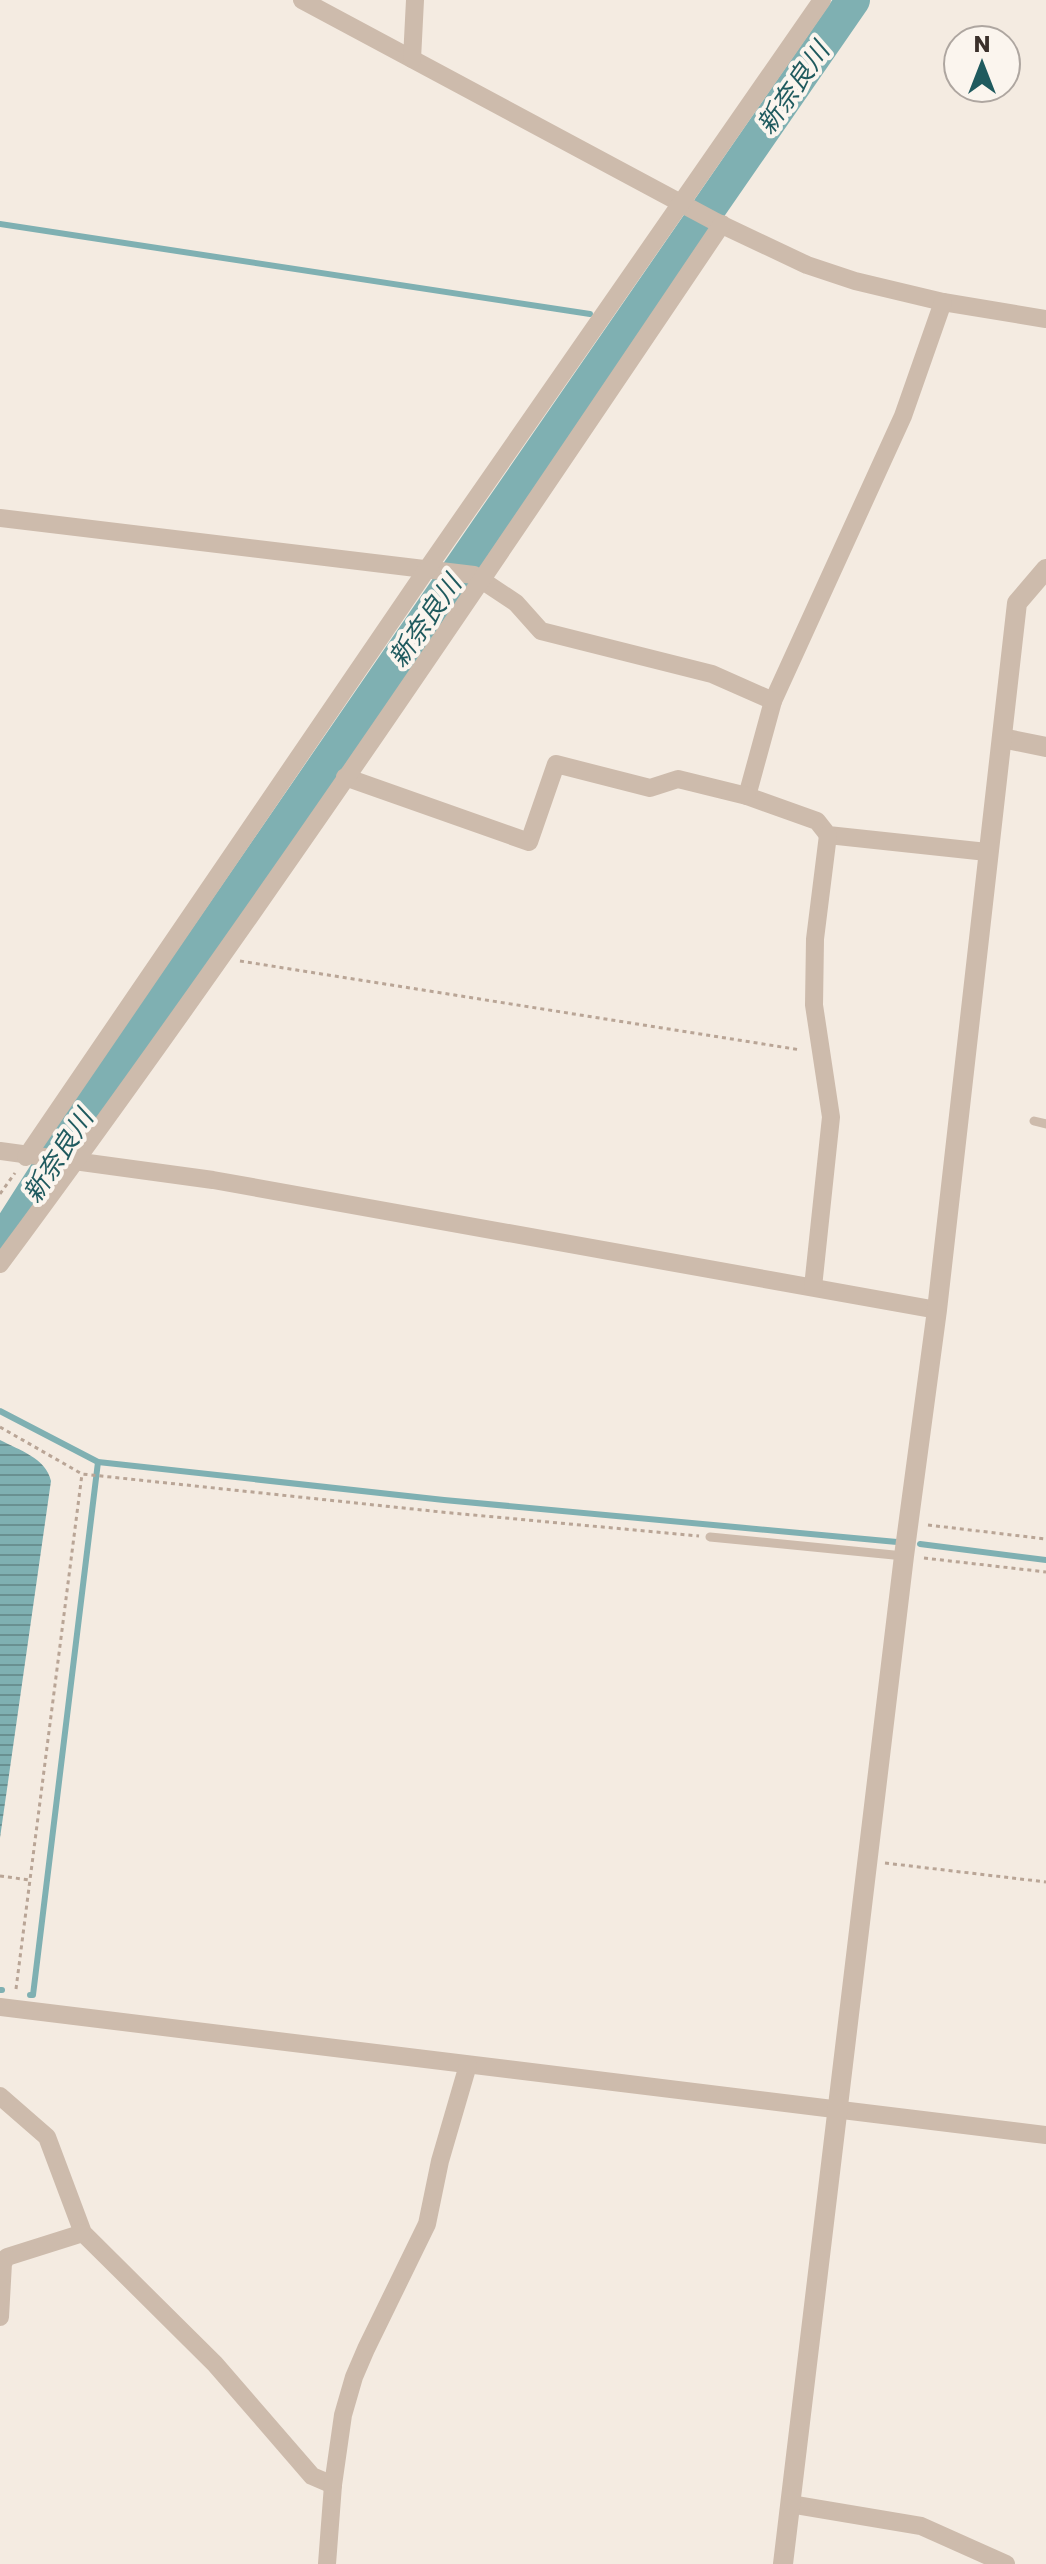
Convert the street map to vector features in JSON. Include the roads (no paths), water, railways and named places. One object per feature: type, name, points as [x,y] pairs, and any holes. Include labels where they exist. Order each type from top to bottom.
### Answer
[{"type":"street","points":[[302,0],[719,223],[807,265],[855,281],[943,302],[1046,319]]},
{"type":"street","points":[[412,59],[415,0]]},
{"type":"street","points":[[30,1157],[686,205],[822,0]]},
{"type":"street","points":[[0,1264],[70,1162],[220,958],[719,223]]},
{"type":"street","points":[[747,796],[773,701],[903,416],[943,302]]},
{"type":"street","points":[[0,518],[478,577],[516,603],[541,631],[712,674],[773,701]]},
{"type":"street","points":[[783,2564],[908,1523],[937,1310],[1017,603],[1046,569]]},
{"type":"street","points":[[1002,738],[1046,747]]},
{"type":"street","points":[[345,777],[529,842],[556,764],[650,788],[678,779],[747,796],[817,821],[828,835],[815,952],[814,1005],[831,1117],[813,1287]]},
{"type":"street","points":[[828,835],[987,852]]},
{"type":"street","points":[[0,1151],[228,1183],[937,1310]]},
{"type":"street","points":[[7,2008],[1046,2135]]},
{"type":"street","points":[[327,2564],[333,2485],[343,2415],[354,2377],[390,2295],[427,2224],[440,2161],[468,2065]]},
{"type":"street","points":[[0,2096],[47,2137],[83,2233],[215,2364],[312,2476],[333,2485]]},
{"type":"street","points":[[0,2317],[3,2263],[7,2257],[83,2233]]},
{"type":"street","points":[[790,2504],[921,2526],[1006,2564]]},
{"type":"lane","points":[[1034,1121],[1046,1124]]},
{"type":"lane","points":[[710,1537],[904,1556]]},
{"type":"water","points":[[0,1440],[38,1461],[51,1481],[0,1838]]},
{"type":"waterway","name":"新奈良川","points":[[0,1245],[61,1149],[853,0]]},
{"type":"waterway","points":[[0,224],[590,314]]},
{"type":"waterway","points":[[0,1411],[98,1462],[444,1500],[897,1542]]},
{"type":"waterway","points":[[30,1995],[33,1995],[98,1462]]},
{"type":"waterway","points":[[920,1544],[1046,1560]]}]
